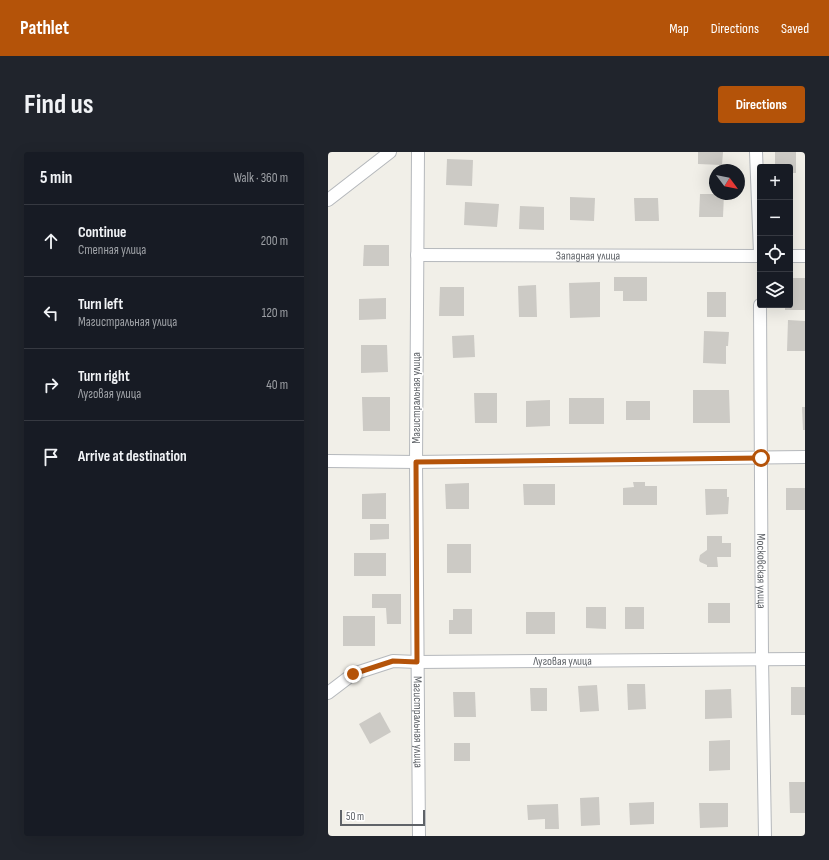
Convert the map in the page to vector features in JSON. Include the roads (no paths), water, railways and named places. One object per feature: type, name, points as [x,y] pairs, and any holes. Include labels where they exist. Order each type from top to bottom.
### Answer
[{"type":"street","points":[[328,200],[390,152]]},
{"type":"street","name":"Магистральная улица","points":[[418,152],[416,462],[419,836]]},
{"type":"street","points":[[756,152],[759,236]]},
{"type":"street","name":"Западная улица","points":[[417,255],[757,254]]},
{"type":"street","points":[[793,256],[805,256]]},
{"type":"street","name":"Московская улица","points":[[760,308],[762,658],[765,836]]},
{"type":"street","points":[[328,461],[416,462],[805,457]]},
{"type":"street","name":"Луговая улица","points":[[328,693],[353,674],[393,661],[762,658],[805,659]]}]
